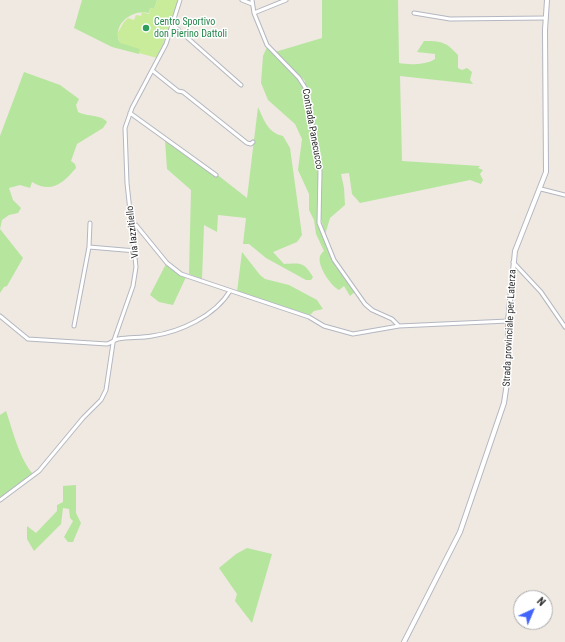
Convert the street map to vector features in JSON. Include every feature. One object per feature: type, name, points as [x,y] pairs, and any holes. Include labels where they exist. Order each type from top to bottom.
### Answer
[{"type":"main road","name":"Strada provinciale per Laterza","points":[[404,642],[434,580],[456,542],[504,404],[508,376],[508,321],[513,262],[518,242],[546,175],[546,18],[548,0]]},
{"type":"street","name":"Via Iazzitiello","points":[[0,500],[39,471],[101,400],[106,390],[113,343],[133,286],[136,251],[127,183],[125,128],[130,112],[153,70],[173,25],[180,0]]},
{"type":"street","points":[[242,0],[252,2]]},
{"type":"street","points":[[254,13],[286,0]]},
{"type":"street","name":"Contrada Panecucco","points":[[252,2],[254,13],[267,45],[304,85],[320,171],[319,223],[334,260],[365,304],[372,310],[392,319],[399,326]]},
{"type":"street","points":[[414,13],[450,19],[546,18]]},
{"type":"street","points":[[173,25],[241,85]]},
{"type":"street","points":[[153,70],[247,143],[251,144],[253,142]]},
{"type":"street","points":[[130,112],[216,175]]},
{"type":"street","points":[[541,189],[565,195]]},
{"type":"street","points":[[74,326],[89,247],[90,223]]},
{"type":"street","points":[[133,225],[136,225],[167,264],[176,272],[310,317],[324,326],[347,333],[353,334],[399,326],[508,321]]},
{"type":"street","points":[[89,247],[136,251]]},
{"type":"street","points":[[513,262],[541,292],[565,327]]},
{"type":"street","points":[[0,316],[28,339],[95,344],[113,343],[116,340],[152,336],[174,331],[204,316],[230,291]]},
{"type":"green space","points":[[82,0],[157,0],[154,9],[150,8],[149,13],[143,12],[131,15],[119,28],[119,41],[141,49],[139,54],[112,47],[74,28]]},
{"type":"green space","name":"Centro Sportivo don Pierino Dattoli","points":[[157,0],[178,0],[173,21],[157,58],[139,53],[140,49],[120,43],[117,34],[128,18],[134,20],[136,15],[141,16],[142,12],[149,14],[150,8],[154,9]]},
{"type":"green space","points":[[322,0],[398,0],[399,63],[417,64],[435,59],[435,54],[417,52],[424,41],[443,43],[450,47],[458,55],[458,68],[462,70],[467,68],[472,72],[470,80],[473,84],[400,76],[402,161],[480,166],[478,168],[483,170],[480,174],[483,180],[481,184],[470,180],[360,203],[352,194],[349,173],[341,174],[345,205],[330,218],[325,235],[320,214],[319,171],[317,204],[319,224],[329,251],[356,291],[350,296],[344,286],[339,290],[332,284],[325,275],[321,265],[320,256],[324,251],[316,234],[314,220],[309,210],[309,194],[298,170],[302,139],[295,124],[268,100],[261,83],[263,56],[267,47],[305,86],[305,81],[275,52],[322,38]]},
{"type":"green space","points":[[24,72],[60,85],[79,99],[76,105],[78,112],[104,119],[107,122],[103,128],[77,144],[71,161],[75,164],[76,168],[62,182],[51,187],[45,187],[32,182],[30,188],[20,185],[9,188],[13,200],[21,208],[18,213],[9,215],[2,220],[0,229],[0,136]]},
{"type":"green space","points":[[258,107],[262,117],[270,129],[283,136],[290,148],[302,235],[297,242],[273,252],[284,264],[302,264],[307,268],[313,277],[311,280],[306,280],[266,258],[249,244],[243,244],[246,218],[218,215],[217,232],[204,225],[202,279],[189,274],[191,190],[167,169],[165,140],[201,166],[210,169],[247,198]]},
{"type":"green space","points":[[0,229],[23,258],[7,286],[4,287],[0,293]]},
{"type":"green space","points":[[242,252],[260,275],[265,279],[289,285],[317,300],[323,309],[314,311],[310,315],[237,292]]},
{"type":"green space","points":[[166,264],[177,273],[186,277],[173,305],[159,302],[150,295]]},
{"type":"green space","points":[[6,411],[20,452],[28,468],[33,474],[0,498],[0,415]]},
{"type":"green space","points":[[76,485],[76,513],[81,523],[73,542],[68,542],[64,537],[73,521],[70,518],[69,509],[63,508],[61,524],[34,551],[27,539],[27,526],[36,533],[57,511],[57,505],[63,502],[63,486]]},
{"type":"green space","points":[[247,548],[272,554],[252,623],[235,601],[237,594],[219,568],[236,554]]},
{"type":"place","name":"Centro Sportivo don Pierino Dattoli","points":[[146,28]]}]
